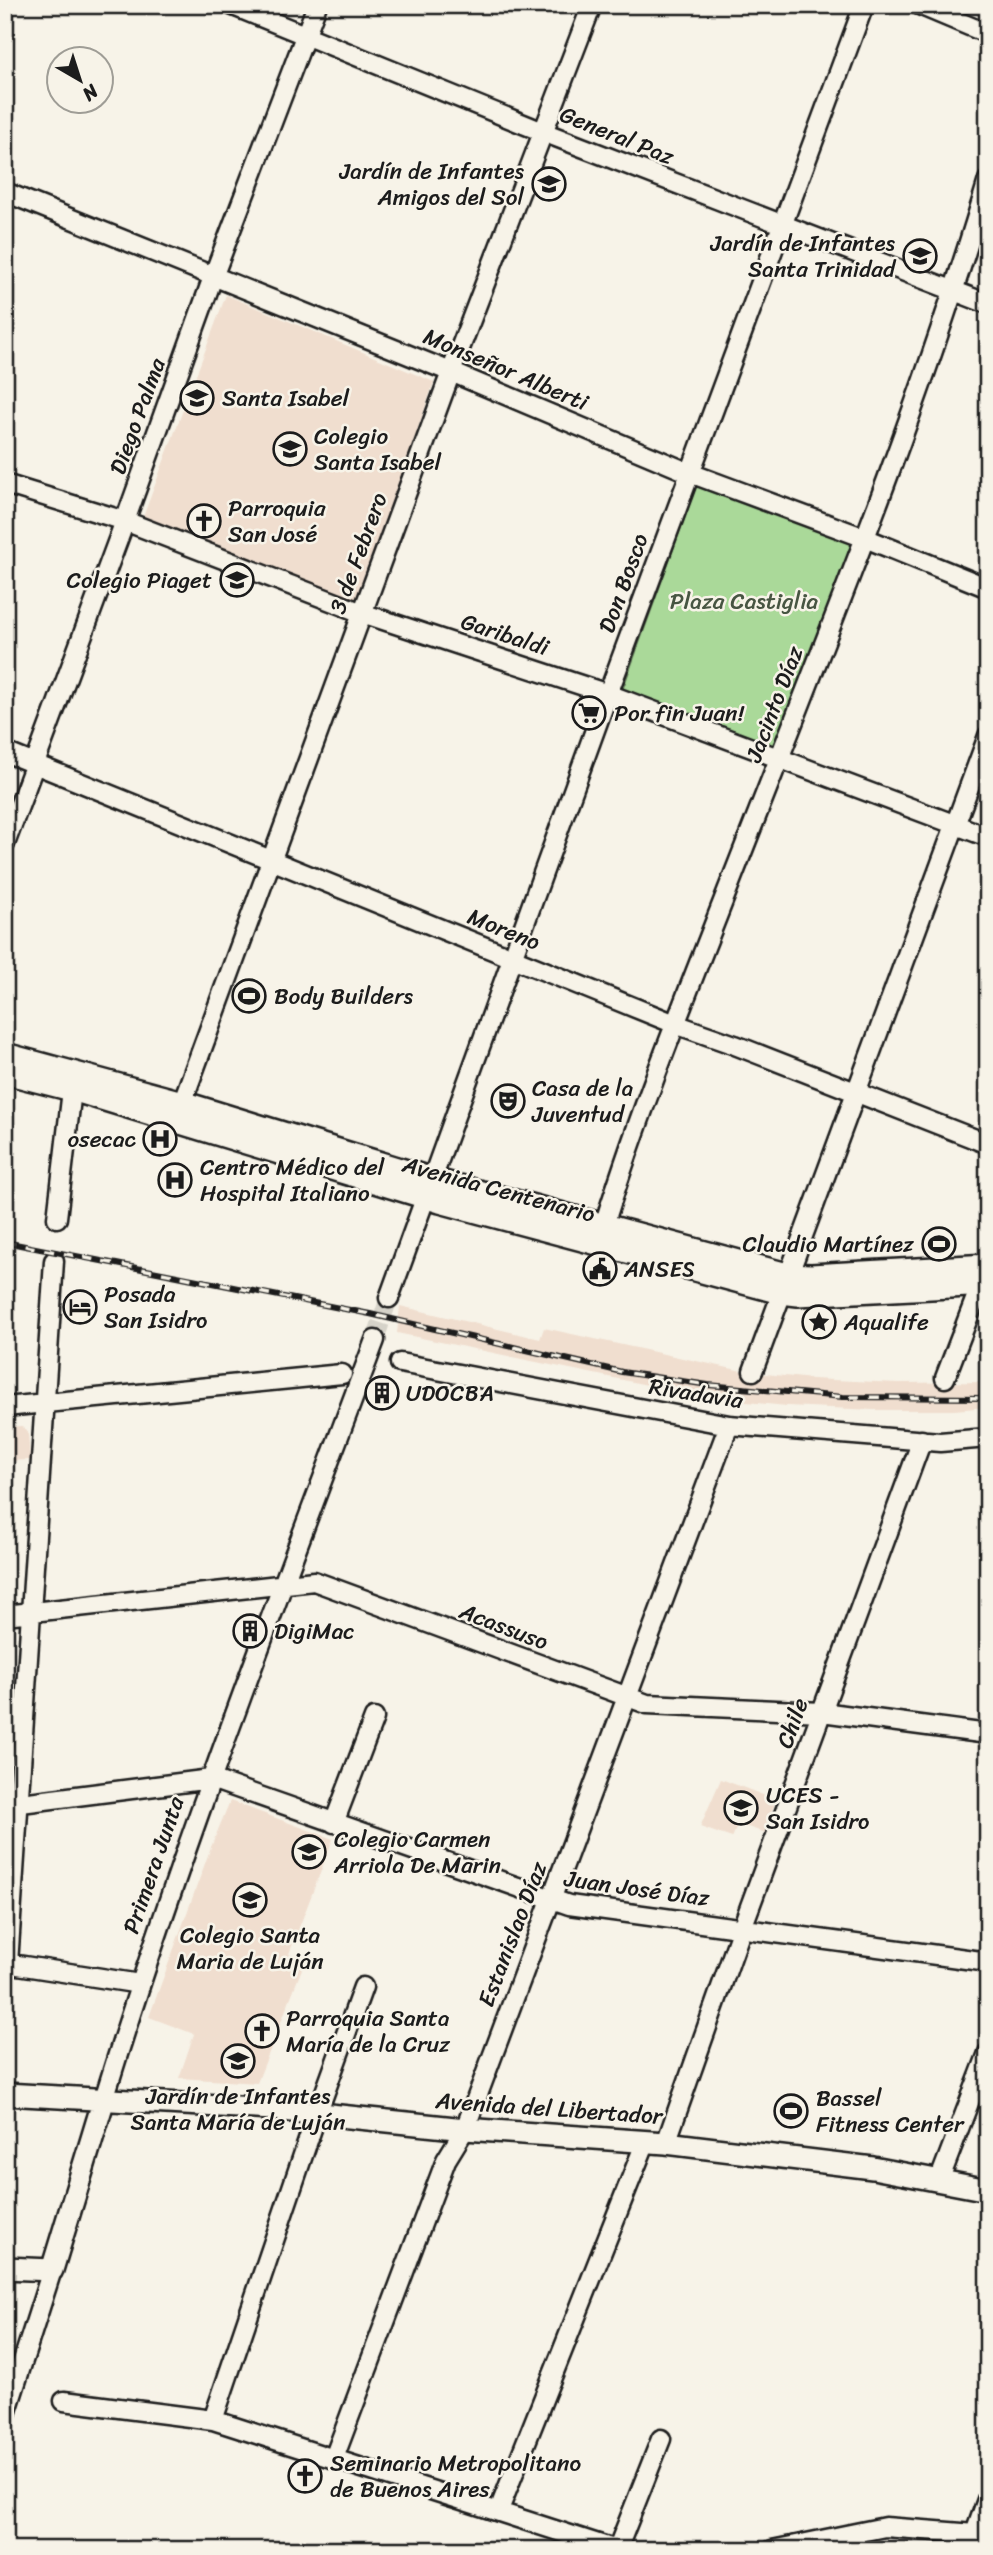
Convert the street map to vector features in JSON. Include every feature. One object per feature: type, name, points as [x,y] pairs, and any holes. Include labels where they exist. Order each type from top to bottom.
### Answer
[{"type":"main road","name":"Avenida Centenario","points":[[5,1054],[39,1061],[179,1112],[430,1188],[784,1283],[811,1275],[986,1276]]},
{"type":"main road","name":"Avenida Centenario","points":[[5,1073],[179,1112]]},
{"type":"main road","name":"Avenida del Libertador","points":[[5,2094],[317,2114],[465,2129],[656,2142],[873,2168],[988,2190]]},
{"type":"main road","name":"Primera Junta","points":[[52,2270],[104,2099]]},
{"type":"main road","points":[[5,2268],[52,2270]]},
{"type":"street","name":"General Paz","points":[[232,5],[305,37],[783,227],[988,304]]},
{"type":"street","name":"Diego Palma","points":[[5,844],[213,277],[317,5]]},
{"type":"street","name":"3 de Febrero","points":[[179,1112],[451,372],[592,5]]},
{"type":"street","name":"Don Bosco","points":[[430,1188],[608,694],[864,5]]},
{"type":"street","points":[[919,5],[988,34]]},
{"type":"street","name":"Jacinto Díaz","points":[[601,1233],[675,1024],[865,538],[954,292],[988,180]]},
{"type":"street","name":"Monseñor Alberti","points":[[5,192],[451,372],[690,473],[865,538],[988,588]]},
{"type":"street","name":"Garibaldi","points":[[5,484],[125,522],[362,612],[608,694],[988,837]]},
{"type":"street","points":[[753,1371],[988,736]]},
{"type":"street","name":"Moreno","points":[[5,752],[675,1024],[988,1144]]},
{"type":"street","points":[[57,1218],[72,1090]]},
{"type":"street","points":[[389,1298],[430,1188]]},
{"type":"street","points":[[54,1261],[31,1612],[12,1804],[6,1963],[139,1984]]},
{"type":"street","points":[[945,1378],[986,1276]]},
{"type":"street","name":"Primera Junta","points":[[104,2099],[139,1984],[211,1779],[375,1340]]},
{"type":"street","name":"Rivadavia","points":[[400,1363],[729,1425],[940,1441],[988,1438]]},
{"type":"street","points":[[5,1407],[342,1374]]},
{"type":"street","name":"Estanislao Díaz","points":[[334,2458],[446,2160],[465,2129],[729,1425]]},
{"type":"street","name":"Chile","points":[[499,2510],[656,2142],[742,1928],[922,1440]]},
{"type":"street","name":"Acassuso","points":[[5,1615],[314,1581],[647,1704],[822,1712],[988,1734]]},
{"type":"street","points":[[334,1823],[374,1718]]},
{"type":"street","name":"Juan José Díaz","points":[[12,1804],[211,1779],[569,1905],[988,1962]]},
{"type":"street","points":[[213,2420],[363,1987]]},
{"type":"street","points":[[939,2180],[988,2053]]},
{"type":"street","name":"Primera Junta","points":[[5,2417],[52,2270]]},
{"type":"street","points":[[64,2401],[213,2420],[617,2550],[661,2439]]},
{"type":"street","points":[[772,2550],[885,2527],[972,2542],[988,2497]]},
{"type":"shaded area","name":"Colegio Santa Isabel","points":[[226,295],[434,382],[357,605],[143,517]]},
{"type":"shaded area","points":[[400,1306],[540,1339],[544,1328],[747,1372],[812,1379],[898,1383],[988,1382],[988,1407],[954,1410],[874,1410],[715,1399],[397,1333]]},
{"type":"shaded area","points":[[22,1426],[28,1432],[30,1460],[5,1461],[5,1427]]},
{"type":"shaded area","name":"UCES - San Isidro","points":[[721,1779],[776,1800],[770,1816],[778,1818],[772,1835],[738,1824],[732,1838],[700,1827]]},
{"type":"shaded area","name":"Colegio Santa Maria de Luján","points":[[230,1801],[333,1839],[289,1954],[305,1961],[257,2083],[179,2078],[194,2034],[149,2017]]},
{"type":"green space","name":"Plaza Castiglia","points":[[697,483],[857,544],[778,751],[621,693]]},
{"type":"tunnel","points":[[375,1340],[389,1298]]},
{"type":"railway","points":[[5,1242],[370,1314],[622,1372],[708,1385],[843,1397],[988,1398]]},
{"type":"place","name":"Jardín de Infantes Amigos del Sol","points":[[549,184]]},
{"type":"place","name":"Jardín de Infantes Santa Trinidad","points":[[920,256]]},
{"type":"place","name":"Santa Isabel","points":[[197,398]]},
{"type":"place","name":"Colegio Santa Isabel","points":[[290,449]]},
{"type":"place","name":"Parroquia San José","points":[[204,521]]},
{"type":"place","name":"Colegio Piaget","points":[[237,580]]},
{"type":"place","name":"Por fin Juan!","points":[[589,713]]},
{"type":"place","name":"Body Builders","points":[[249,996]]},
{"type":"place","name":"Casa de la Juventud","points":[[508,1101]]},
{"type":"place","name":"osecac","points":[[160,1139]]},
{"type":"place","name":"Centro Médico del Hospital Italiano","points":[[175,1180]]},
{"type":"place","name":"Claudio Martínez","points":[[939,1244]]},
{"type":"place","name":"ANSES","points":[[600,1269]]},
{"type":"place","name":"Posada San Isidro","points":[[80,1307]]},
{"type":"place","name":"Aqualife","points":[[819,1322]]},
{"type":"place","name":"UDOCBA","points":[[382,1393]]},
{"type":"place","name":"DigiMac","points":[[250,1631]]},
{"type":"place","name":"UCES - San Isidro","points":[[741,1808]]},
{"type":"place","name":"Colegio Carmen Arriola De Marin","points":[[309,1852]]},
{"type":"place","name":"Colegio Santa Maria de Luján","points":[[250,1900]]},
{"type":"place","name":"Parroquia Santa María de la Cruz","points":[[262,2031]]},
{"type":"place","name":"Jardín de Infantes Santa María de Luján","points":[[238,2061]]},
{"type":"place","name":"Bassel Fitness Center","points":[[791,2111]]},
{"type":"place","name":"Seminario Metropolitano de Buenos Aires","points":[[305,2476]]}]
